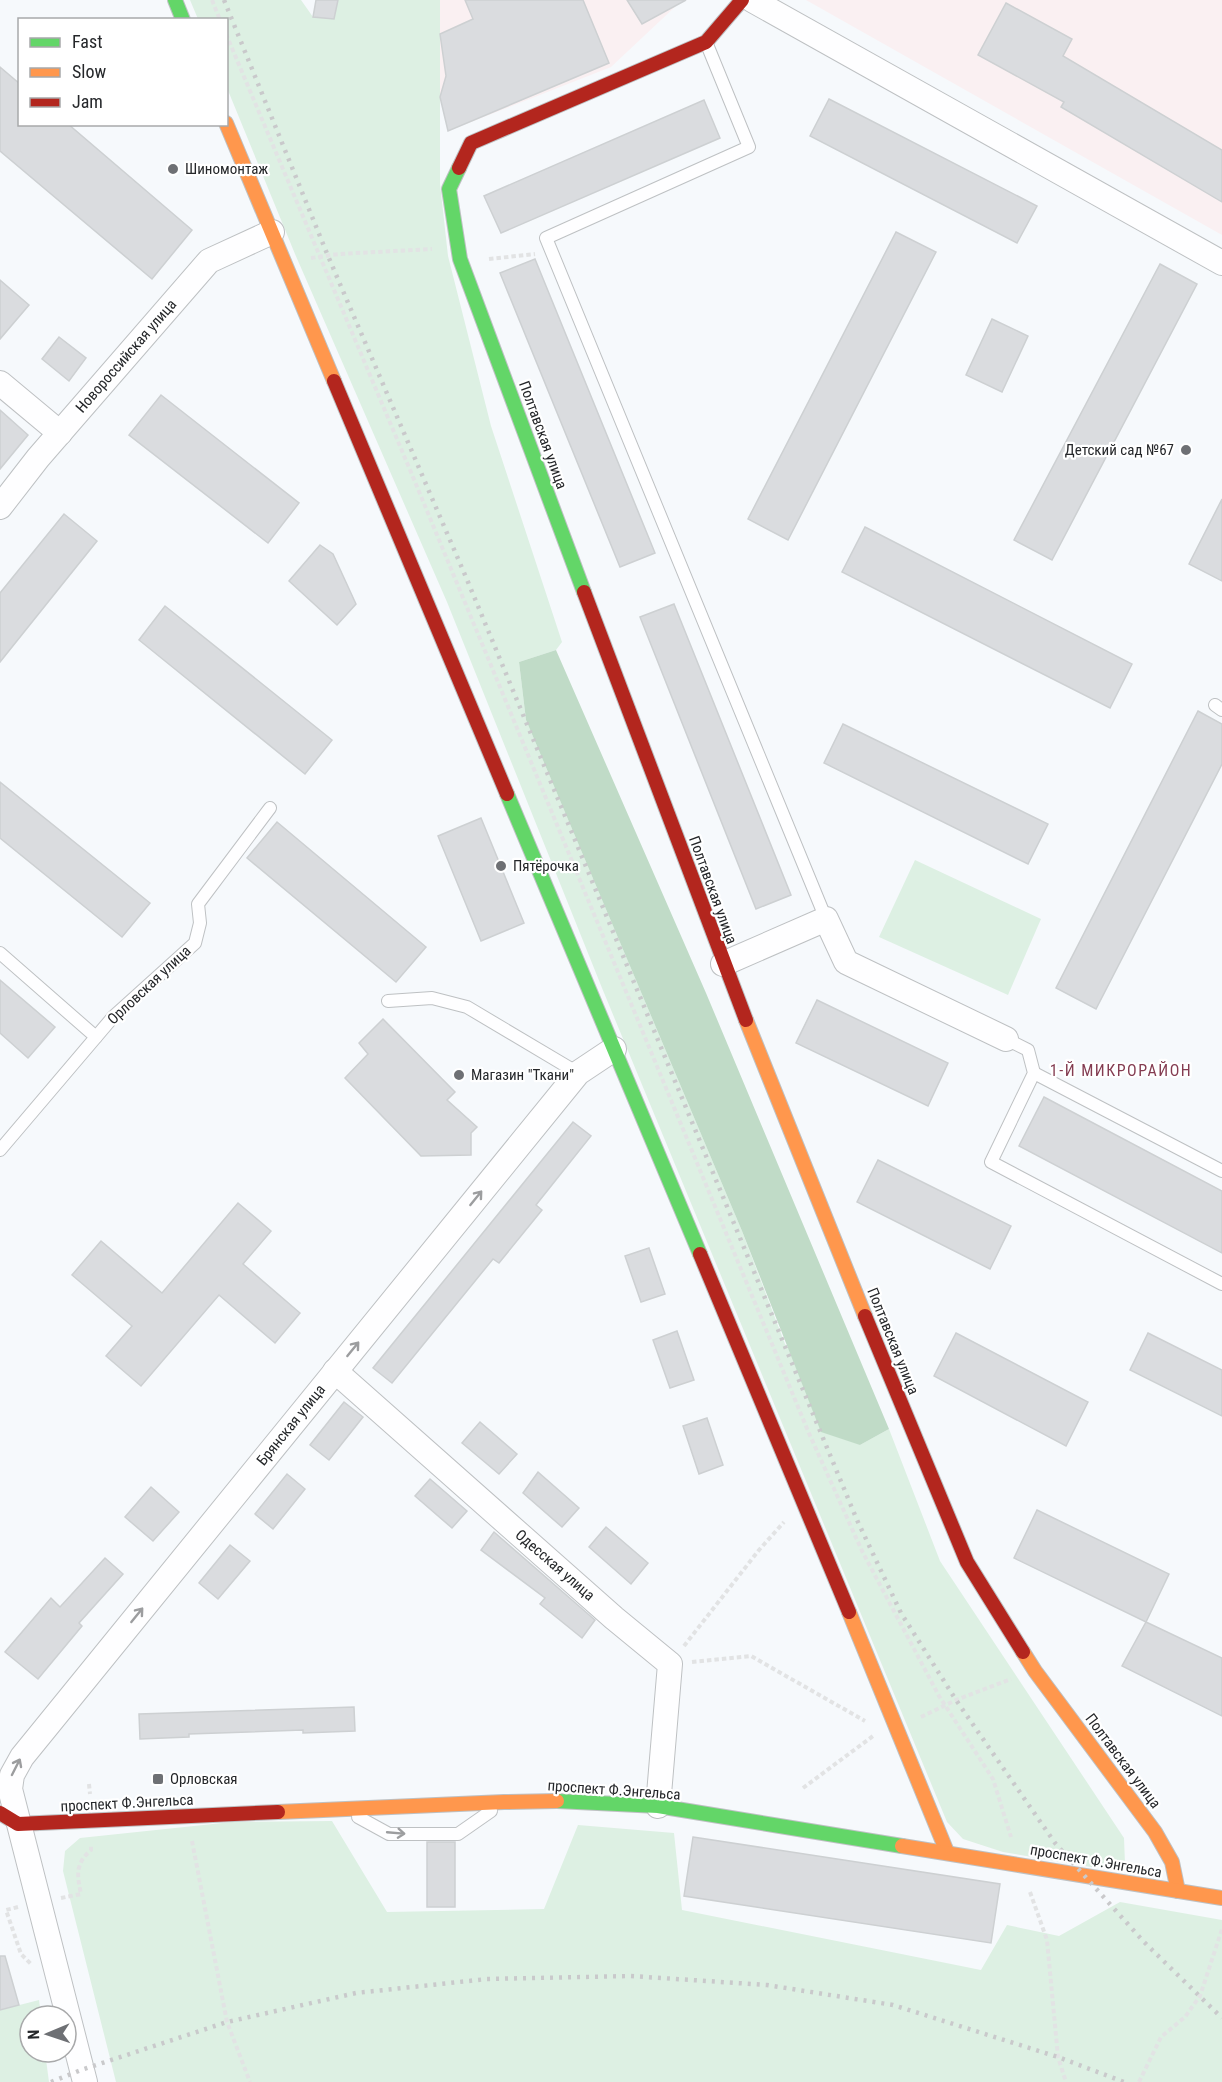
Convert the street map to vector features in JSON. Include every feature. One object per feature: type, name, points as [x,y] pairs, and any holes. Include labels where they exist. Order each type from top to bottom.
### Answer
[{"type":"street","points":[[175,0],[182,18]]},
{"type":"street","name":"Полтавская улица","points":[[742,0],[706,42],[471,143],[449,189],[460,259],[723,964],[887,1372],[967,1562],[1035,1671],[1155,1832],[1172,1862],[1178,1892]]},
{"type":"street","points":[[752,0],[1222,263]]},
{"type":"street","points":[[227,126],[898,1728],[947,1852]]},
{"type":"street","name":"Новороссийская улица","points":[[0,507],[60,433],[209,261],[272,232]]},
{"type":"street","points":[[0,383],[60,433]]},
{"type":"street","points":[[723,964],[826,919],[846,962],[1006,1039]]},
{"type":"street","name":"Брянская улица","points":[[85,2082],[9,1818],[12,1775],[22,1757],[578,1073],[614,1049]]},
{"type":"street","name":"Одесская улица","points":[[335,1371],[670,1664]]},
{"type":"street","points":[[658,1806],[670,1664]]},
{"type":"street","name":"проспект Ф.Энгельса","points":[[9,1818],[187,1816],[548,1801],[658,1806],[1222,1898]]},
{"type":"lane","points":[[706,42],[749,147],[546,238],[826,919]]},
{"type":"lane","name":"Орловская улица","points":[[0,1150],[113,1017],[195,943],[200,923],[198,904],[270,808]]},
{"type":"lane","points":[[0,953],[96,1037]]},
{"type":"lane","points":[[388,1001],[432,998],[467,1007],[578,1073]]},
{"type":"lane","points":[[1006,1039],[1028,1050],[1034,1073],[991,1162],[1222,1284]]},
{"type":"lane","points":[[1034,1073],[1222,1172]]},
{"type":"lane","points":[[344,1809],[389,1834],[458,1834],[504,1802]]},
{"type":"path","points":[[212,0],[219,18]]},
{"type":"path","points":[[228,39],[413,477],[808,1431],[862,1551],[945,1705],[993,1779],[1047,1940],[1058,2056],[1066,2082]]},
{"type":"path","points":[[284,261],[339,254],[458,248],[489,259],[545,253]]},
{"type":"path","points":[[670,1664],[759,1550],[803,1502]]},
{"type":"path","points":[[670,1664],[751,1656],[881,1730]]},
{"type":"path","points":[[803,1788],[881,1730],[898,1728],[945,1705],[1035,1671]]},
{"type":"path","points":[[187,1816],[227,2022],[250,2082]]},
{"type":"path","points":[[1139,2082],[1161,2037],[1185,2017],[1200,1996],[1222,1929]]},
{"type":"shaded area","points":[[440,0],[673,0],[677,5],[611,67],[448,131],[440,97]]},
{"type":"shaded area","points":[[806,0],[1222,0],[1222,235]]},
{"type":"green space","points":[[190,0],[301,0],[313,17],[334,19],[338,0],[440,0],[440,184],[448,256],[491,426],[562,642],[556,650],[519,662],[526,720],[742,1231],[785,1344],[860,1445],[889,1429],[940,1561],[1124,1838],[1125,1864],[1091,1867],[1003,1852],[963,1839],[947,1822],[602,988],[447,602],[295,254],[228,90],[228,18],[198,18]]},
{"type":"green space","points":[[556,650],[706,993],[889,1429],[860,1445],[821,1432],[742,1231],[526,720],[519,662]]},
{"type":"green space","points":[[915,860],[1041,919],[1008,995],[879,937]]},
{"type":"green space","points":[[332,1821],[387,1912],[544,1909],[578,1825],[674,1833],[682,1910],[981,1970],[1007,1925],[1059,1936],[1120,1902],[1222,1920],[1222,2082],[116,2082],[63,1871],[65,1851],[80,1838],[232,1822]]},
{"type":"green space","points":[[39,2000],[40,2004],[23,2004]]},
{"type":"green space","points":[[18,2005],[18,2064],[47,2064],[49,2082],[0,2082],[0,2010]]},
{"type":"building","points":[[316,0],[338,0],[334,19],[313,17]]},
{"type":"building","points":[[465,0],[583,0],[609,63],[448,131],[440,97],[446,76],[440,34],[473,19]]},
{"type":"building","points":[[627,0],[686,0],[642,24]]},
{"type":"building","points":[[1006,3],[1072,39],[1063,56],[1222,150],[1222,202],[1061,107],[1064,102],[978,55]]},
{"type":"building","points":[[0,67],[18,82],[18,126],[70,126],[192,230],[152,279],[0,151]]},
{"type":"building","points":[[829,99],[1037,206],[1017,243],[810,136]]},
{"type":"building","points":[[704,100],[720,138],[501,233],[484,196]]},
{"type":"building","points":[[896,232],[936,252],[788,540],[748,519]]},
{"type":"building","points":[[535,259],[655,553],[620,567],[500,273]]},
{"type":"building","points":[[1160,264],[1197,284],[1052,560],[1014,540]]},
{"type":"building","points":[[0,280],[29,305],[0,339]]},
{"type":"building","points":[[992,319],[1028,336],[1002,392],[966,375]]},
{"type":"building","points":[[59,337],[86,358],[69,381],[42,359]]},
{"type":"building","points":[[161,395],[299,503],[268,543],[129,435]]},
{"type":"building","points":[[0,410],[28,435],[0,469]]},
{"type":"building","points":[[1222,499],[1222,581],[1189,564]]},
{"type":"building","points":[[64,514],[97,541],[0,662],[0,593]]},
{"type":"building","points":[[865,527],[1132,664],[1110,708],[842,572]]},
{"type":"building","points":[[320,545],[333,554],[356,604],[337,625],[289,581]]},
{"type":"building","points":[[674,604],[791,895],[756,909],[640,617]]},
{"type":"building","points":[[165,606],[332,740],[305,774],[139,640]]},
{"type":"building","points":[[1198,711],[1222,724],[1222,764],[1096,1009],[1056,988]]},
{"type":"building","points":[[843,724],[1048,824],[1028,864],[824,763]]},
{"type":"building","points":[[0,782],[150,903],[122,937],[0,838]]},
{"type":"building","points":[[481,818],[524,923],[481,941],[438,836]]},
{"type":"building","points":[[277,822],[426,947],[396,982],[247,858]]},
{"type":"building","points":[[0,980],[55,1027],[28,1058],[0,1033]]},
{"type":"building","points":[[817,1000],[948,1063],[928,1106],[796,1043]]},
{"type":"building","points":[[383,1019],[455,1092],[447,1100],[477,1127],[471,1133],[471,1155],[421,1156],[345,1078],[368,1054],[359,1043]]},
{"type":"building","points":[[1044,1097],[1222,1191],[1222,1253],[1019,1146]]},
{"type":"building","points":[[573,1122],[591,1136],[536,1205],[542,1210],[499,1263],[493,1259],[392,1383],[373,1368]]},
{"type":"building","points":[[878,1160],[1011,1226],[990,1269],[857,1202]]},
{"type":"building","points":[[238,1203],[271,1231],[243,1264],[300,1313],[275,1343],[219,1295],[141,1386],[106,1356],[132,1326],[72,1275],[101,1241],[162,1293]]},
{"type":"building","points":[[649,1248],[665,1294],[641,1302],[625,1256]]},
{"type":"building","points":[[677,1331],[694,1380],[670,1388],[653,1340]]},
{"type":"building","points":[[956,1333],[1088,1402],[1066,1446],[934,1376]]},
{"type":"building","points":[[1148,1333],[1222,1370],[1222,1416],[1130,1370]]},
{"type":"building","points":[[344,1402],[363,1417],[329,1460],[310,1445]]},
{"type":"building","points":[[707,1418],[723,1465],[699,1474],[683,1426]]},
{"type":"building","points":[[480,1422],[517,1454],[499,1474],[462,1443]]},
{"type":"building","points":[[538,1472],[579,1508],[562,1527],[523,1493]]},
{"type":"building","points":[[287,1474],[305,1489],[273,1529],[255,1514]]},
{"type":"building","points":[[430,1479],[467,1511],[452,1528],[415,1496]]},
{"type":"building","points":[[151,1487],[179,1512],[153,1541],[125,1517]]},
{"type":"building","points":[[1037,1510],[1169,1574],[1146,1622],[1014,1558]]},
{"type":"building","points":[[606,1527],[648,1563],[631,1584],[589,1547]]},
{"type":"building","points":[[494,1532],[595,1620],[582,1638],[540,1604],[545,1598],[481,1550]]},
{"type":"building","points":[[230,1545],[250,1561],[218,1599],[199,1583]]},
{"type":"building","points":[[105,1558],[123,1574],[79,1623],[82,1626],[38,1679],[5,1652],[51,1598],[60,1607]]},
{"type":"building","points":[[1146,1622],[1222,1658],[1222,1716],[1122,1666]]},
{"type":"building","points":[[354,1707],[355,1731],[303,1733],[303,1730],[189,1734],[189,1737],[140,1739],[139,1714]]},
{"type":"building","points":[[693,1837],[1000,1884],[991,1943],[684,1896]]},
{"type":"building","points":[[427,1842],[455,1842],[455,1907],[427,1907]]},
{"type":"building","points":[[0,1956],[5,1956],[19,2004],[0,2010]]},
{"type":"railway","points":[[224,0],[328,256],[468,582],[857,1520],[901,1613],[956,1700],[1055,1843],[1144,1942],[1222,2018]]},
{"type":"railway","points":[[51,2082],[227,2022],[356,1993],[487,1979],[631,1976],[767,1985],[893,2005],[1058,2057],[1124,2082]]},
{"type":"traffic: fast","points":[[175,0],[182,18]]},
{"type":"traffic: fast","points":[[459,168],[449,189],[460,259],[584,592]]},
{"type":"traffic: fast","points":[[507,794],[700,1254]]},
{"type":"traffic: fast","points":[[557,1801],[658,1806],[902,1846]]},
{"type":"traffic: slow","points":[[227,126],[334,381]]},
{"type":"traffic: slow","points":[[746,1020],[865,1316]]},
{"type":"traffic: slow","points":[[849,1612],[947,1852]]},
{"type":"traffic: slow","points":[[1023,1652],[1155,1832],[1172,1862],[1178,1891]]},
{"type":"traffic: slow","points":[[278,1812],[557,1801]]},
{"type":"traffic: slow","points":[[902,1846],[1222,1898]]},
{"type":"traffic: jam","points":[[459,168],[471,143],[706,42],[742,0]]},
{"type":"traffic: jam","points":[[334,381],[507,794]]},
{"type":"traffic: jam","points":[[584,592],[746,1020]]},
{"type":"traffic: jam","points":[[700,1254],[849,1612]]},
{"type":"traffic: jam","points":[[865,1316],[967,1562],[1023,1652]]},
{"type":"traffic: jam","points":[[0,1813],[18,1824],[278,1812]]},
{"type":"place","name":"Шиномонтаж","points":[[173,169]]},
{"type":"place","name":"Детский сад №67","points":[[1186,450]]},
{"type":"place","name":"Пятёрочка","points":[[501,866]]},
{"type":"place","name":"Магазин \"Ткани\"","points":[[459,1075]]},
{"type":"place","name":"Орловская","points":[[158,1779]]},
{"type":"district","name":"1-Й МИКРОРАЙОН","points":[[1121,1070]]}]
